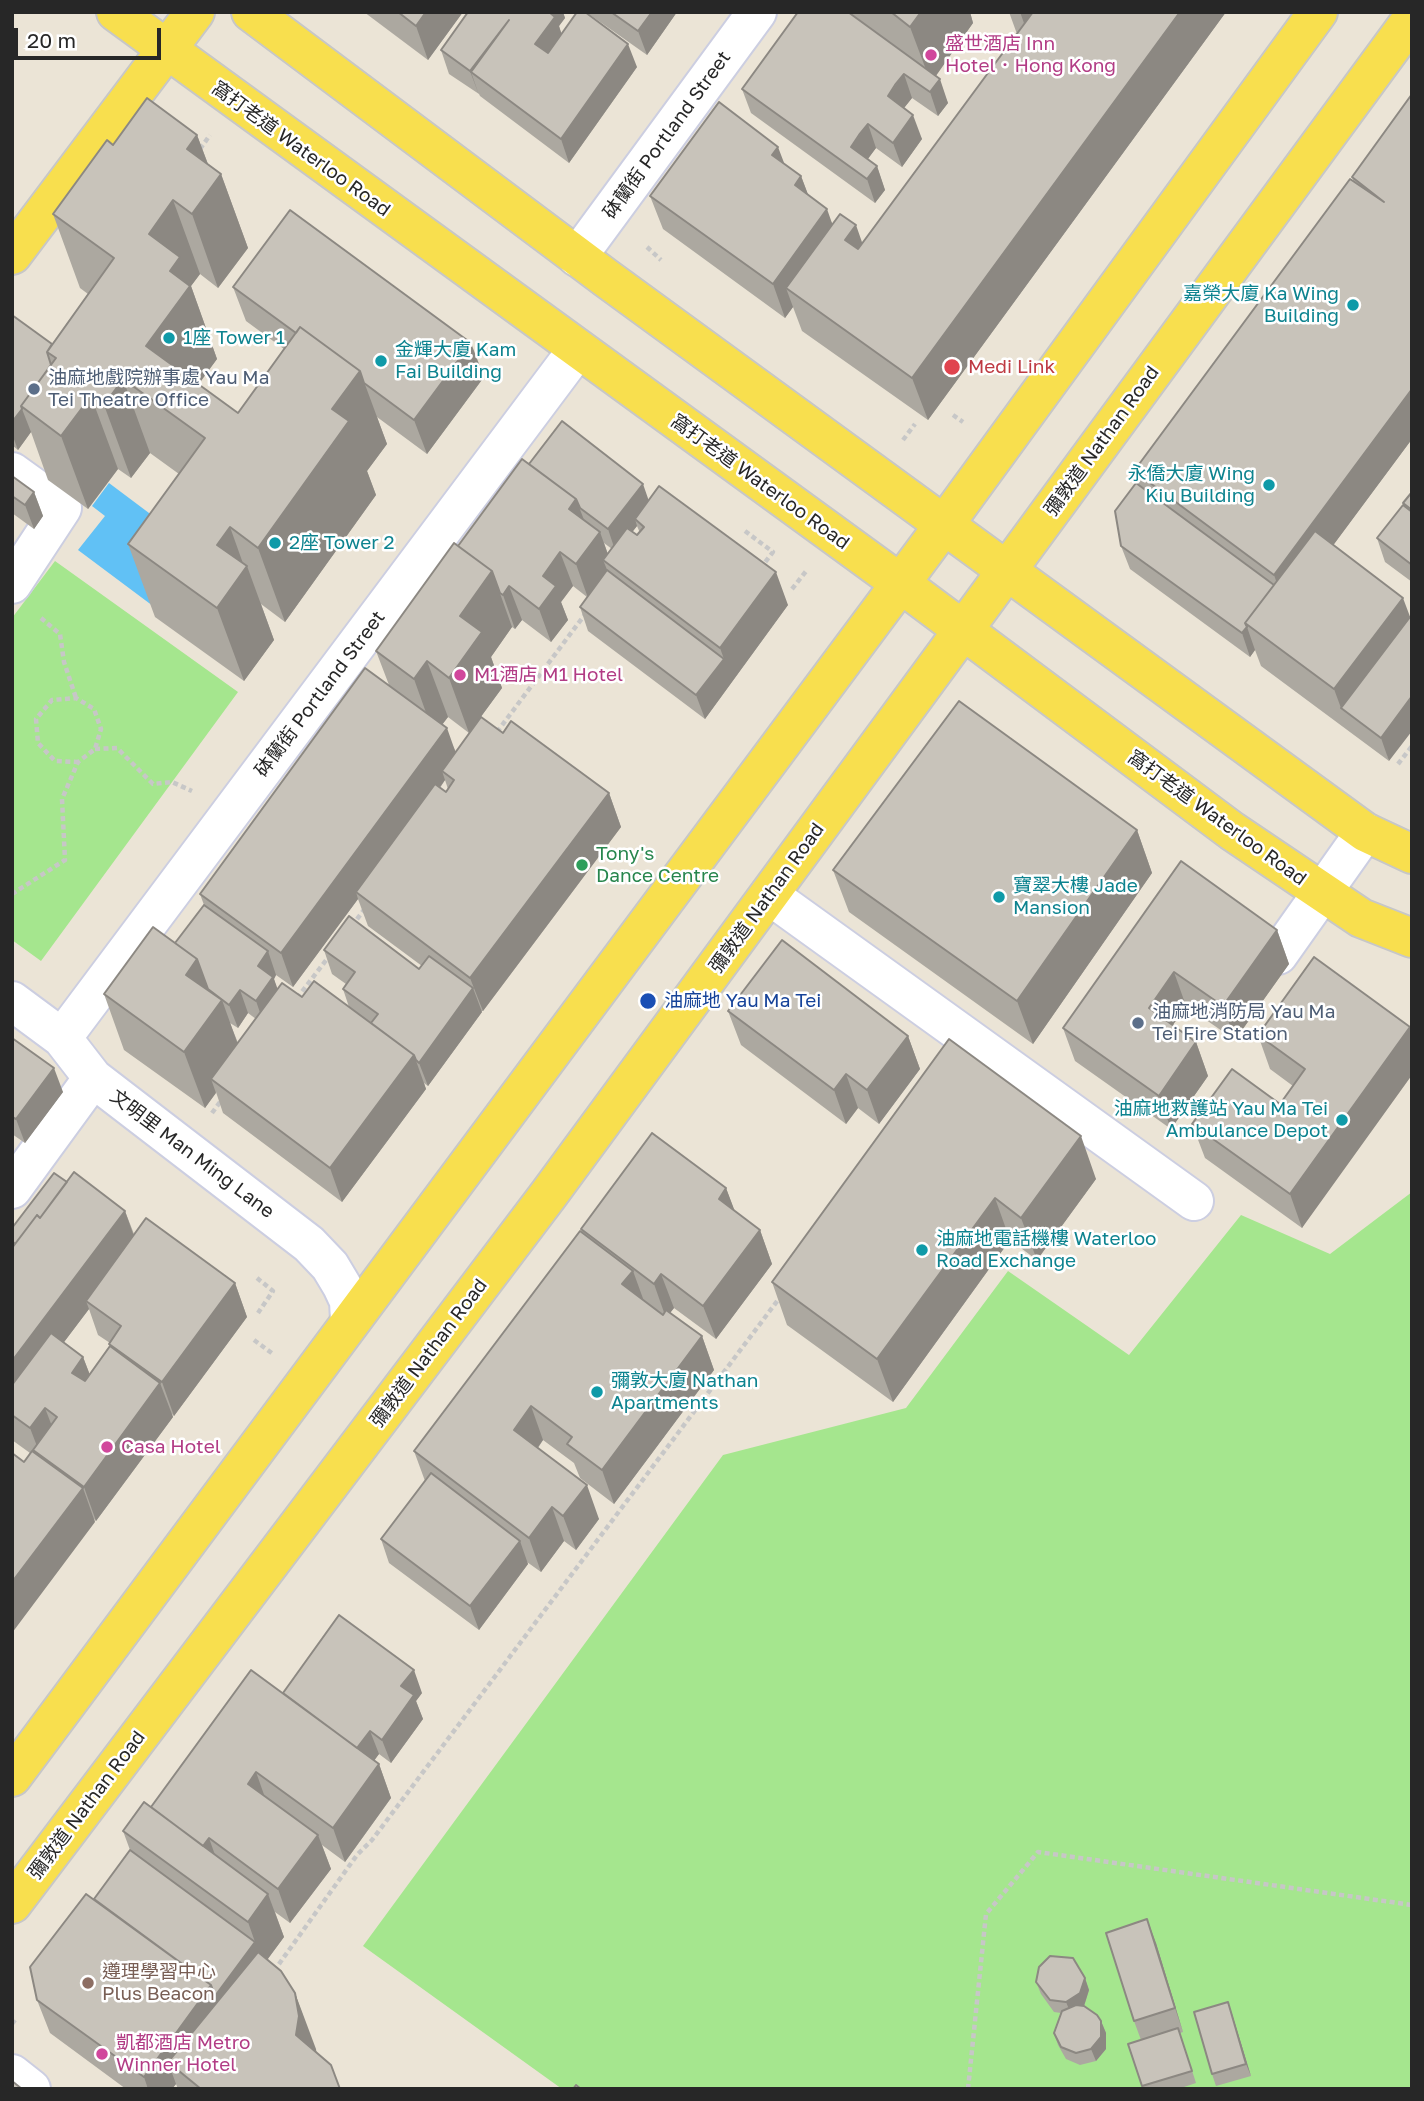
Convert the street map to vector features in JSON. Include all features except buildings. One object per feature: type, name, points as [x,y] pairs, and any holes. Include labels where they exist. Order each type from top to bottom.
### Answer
[{"type":"main road","name":"窩打老道 Waterloo Road","points":[[116,12],[1322,894],[1361,918],[1412,938]]},
{"type":"main road","points":[[12,255],[195,12]]},
{"type":"main road","points":[[251,12],[577,257],[1365,832],[1410,850]]},
{"type":"main road","points":[[12,1777],[944,525],[1318,12]]},
{"type":"main road","name":"彌敦道 Nathan Road","points":[[12,1904],[532,1217],[1412,19]]},
{"type":"street","name":"砵蘭街 Portland Street","points":[[577,257],[757,12]]},
{"type":"street","name":"砵蘭街 Portland Street","points":[[62,1038],[577,350]]},
{"type":"street","points":[[12,472],[62,508],[12,584]]},
{"type":"street","points":[[1278,955],[1365,832]]},
{"type":"street","points":[[769,895],[1194,1201]]},
{"type":"street","name":"文明里 Man Ming Lane","points":[[12,1001],[62,1038],[93,1078],[309,1244],[330,1266],[342,1286],[349,1301],[350,1321]]},
{"type":"street","points":[[12,1189],[93,1078]]},
{"type":"street","points":[[12,2074],[31,2089]]},
{"type":"path","points":[[902,441],[915,424]]},
{"type":"path","points":[[745,531],[773,552],[762,566]]},
{"type":"path","points":[[12,584],[23,603],[60,634],[64,663],[76,698]]},
{"type":"path","points":[[488,743],[589,609]]},
{"type":"path","points":[[12,894],[65,860],[62,799],[78,762],[95,749],[102,729],[94,709],[76,698],[52,700],[36,719],[38,743],[55,761],[78,762]]},
{"type":"path","points":[[1398,764],[1412,746]]},
{"type":"path","points":[[95,749],[117,748],[153,784],[172,782],[196,793]]},
{"type":"path","points":[[346,933],[371,900]]},
{"type":"path","points":[[296,1000],[338,944]]},
{"type":"path","points":[[204,1123],[229,1090]]},
{"type":"path","points":[[257,1278],[273,1292],[258,1313]]},
{"type":"path","points":[[269,1978],[357,1855],[372,1840],[782,1294]]},
{"type":"path","points":[[254,1340],[274,1355]]},
{"type":"path","points":[[968,2089],[986,1914],[1038,1852],[1412,1905]]},
{"type":"green space","points":[[55,561],[238,692],[41,961],[12,940],[12,618]]},
{"type":"green space","points":[[1412,1192],[1412,2089],[562,2089],[363,1946],[723,1455],[906,1408],[1008,1271],[1129,1355],[1241,1215],[1330,1254]]},
{"type":"water","points":[[109,483],[201,552],[157,609],[78,550],[105,516],[92,506]]},
{"type":"place","name":"盛世酒店 Inn Hotel．Hong Kong","points":[[931,55]]},
{"type":"place","name":"嘉榮大廈 Ka Wing Building","points":[[1353,305]]},
{"type":"place","name":"1座 Tower 1","points":[[169,338]]},
{"type":"place","name":"金輝大廈 Kam Fai Building","points":[[381,361]]},
{"type":"place","name":"Medi Link","points":[[952,367]]},
{"type":"place","name":"油麻地戲院辦事處 Yau Ma Tei Theatre Office","points":[[34,389]]},
{"type":"place","name":"永僑大廈 Wing Kiu Building","points":[[1269,485]]},
{"type":"place","name":"2座 Tower 2","points":[[275,543]]},
{"type":"place","name":"M1酒店 M1 Hotel","points":[[460,675]]},
{"type":"place","name":"Tony's Dance Centre","points":[[582,865]]},
{"type":"place","name":"寶翠大樓 Jade Mansion","points":[[999,897]]},
{"type":"place","name":"油麻地 Yau Ma Tei","points":[[648,1001]]},
{"type":"place","name":"油麻地消防局 Yau Ma Tei Fire Station","points":[[1138,1023]]},
{"type":"place","name":"油麻地救護站 Yau Ma Tei Ambulance Depot","points":[[1342,1120]]},
{"type":"place","name":"油麻地電話機樓 Waterloo Road Exchange","points":[[922,1250]]},
{"type":"place","name":"彌敦大廈 Nathan Apartments","points":[[597,1392]]},
{"type":"place","name":"Casa Hotel","points":[[107,1447]]},
{"type":"place","name":"遵理學習中心 Plus Beacon","points":[[88,1983]]},
{"type":"place","name":"凱都酒店 Metro Winner Hotel","points":[[102,2054]]}]
